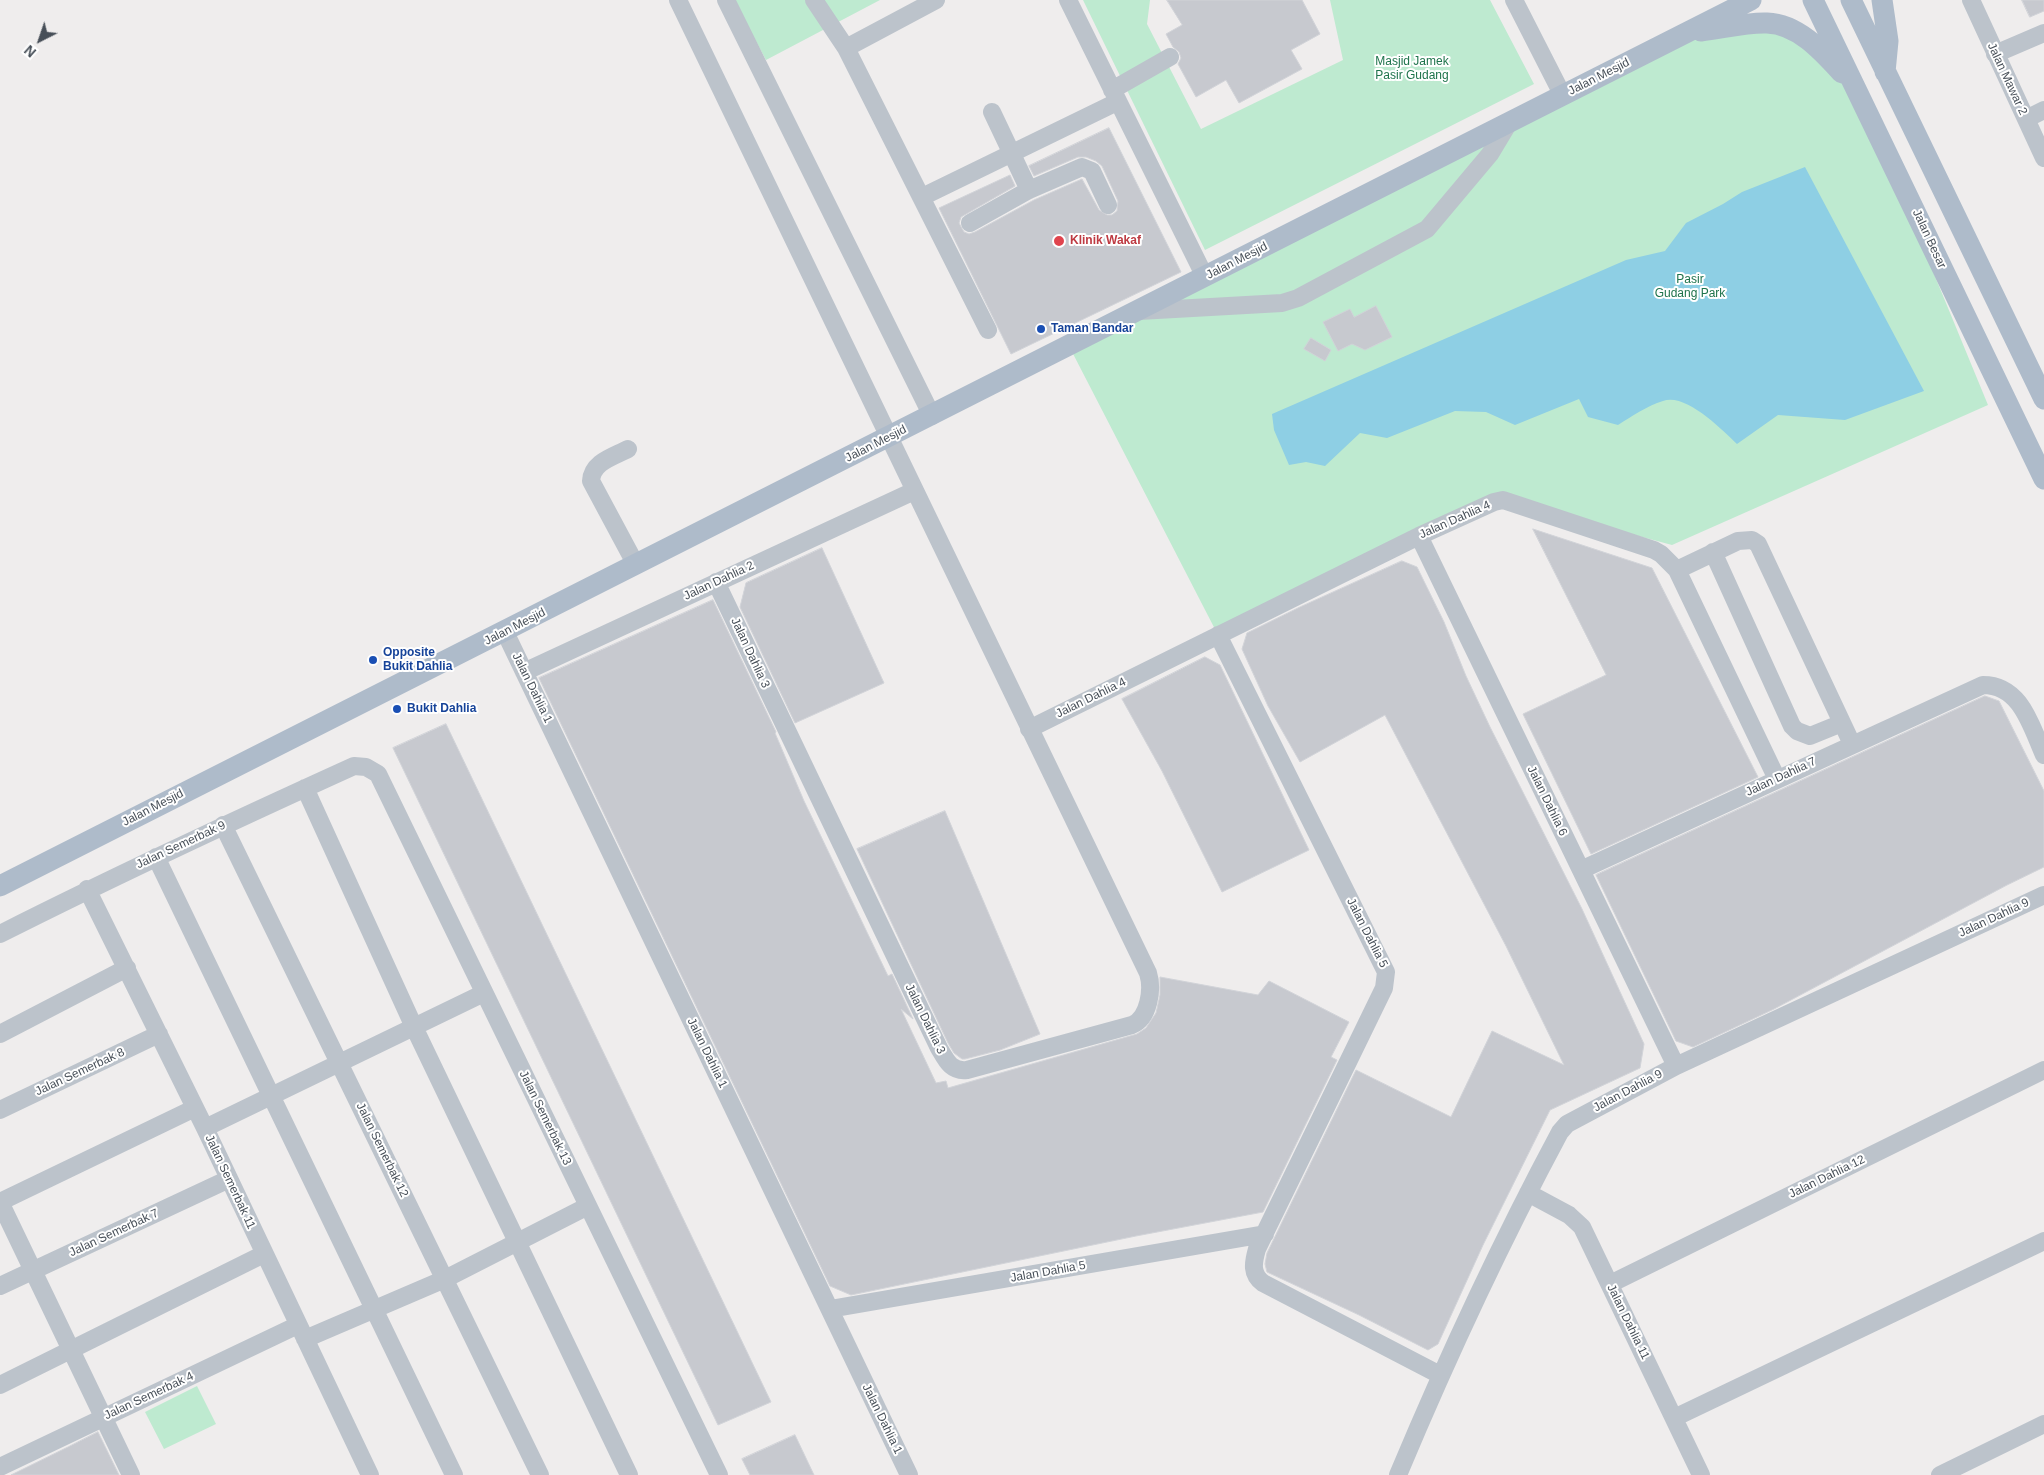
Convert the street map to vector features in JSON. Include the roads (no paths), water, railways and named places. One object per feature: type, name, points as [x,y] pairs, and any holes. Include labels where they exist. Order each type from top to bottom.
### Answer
[{"type":"main road","points":[[1686,33],[1725,0]]},
{"type":"main road","name":"Jalan Mesjid","points":[[0,886],[1751,0]]},
{"type":"main road","name":"Jalan Besar","points":[[1814,0],[2044,479]]},
{"type":"main road","points":[[1851,0],[2044,399]]},
{"type":"main road","points":[[1882,0],[1888,41],[1885,72]]},
{"type":"main road","points":[[1686,33],[1766,23],[1784,26],[1799,33],[1827,56],[1859,92]]},
{"type":"street","points":[[678,0],[1028,729]]},
{"type":"street","points":[[726,0],[932,416]]},
{"type":"street","points":[[814,0],[846,48],[988,330]]},
{"type":"street","points":[[846,48],[936,0]]},
{"type":"street","points":[[1068,0],[1205,277]]},
{"type":"street","points":[[1514,0],[1563,96]]},
{"type":"street","name":"Jalan Mawar 2","points":[[1970,0],[2044,158]]},
{"type":"street","points":[[1995,54],[2044,33]]},
{"type":"street","points":[[922,197],[1012,154],[1114,96],[1170,57]]},
{"type":"street","points":[[2026,119],[2044,110]]},
{"type":"street","points":[[992,112],[1029,190]]},
{"type":"street","points":[[1137,311],[1282,303],[1298,298],[1427,229],[1490,154],[1508,124]]},
{"type":"street","points":[[970,224],[1029,190],[1082,167],[1092,171],[1108,205]]},
{"type":"street","points":[[628,450],[595,468],[591,474],[591,481],[636,565]]},
{"type":"street","name":"Jalan Dahlia 2","points":[[524,672],[914,491]]},
{"type":"street","name":"Jalan Dahlia 4","points":[[1028,729],[1419,536],[1494,502],[1503,500],[1657,551],[1677,570],[1777,779]]},
{"type":"street","name":"Jalan Dahlia 6","points":[[1419,536],[1676,1066]]},
{"type":"street","points":[[1677,570],[1712,552],[1745,539],[1752,540],[1758,544],[1852,744]]},
{"type":"street","points":[[1712,552],[1792,726],[1803,735],[1810,736],[1842,723]]},
{"type":"street","name":"Jalan Dahlia 3","points":[[716,582],[938,1048],[950,1065],[961,1071],[1132,1025],[1141,1019],[1149,1003],[1148,973],[1028,729]]},
{"type":"street","name":"Jalan Dahlia 1","points":[[505,632],[909,1475]]},
{"type":"street","name":"Jalan Dahlia 5","points":[[1218,635],[1386,972],[1384,988],[1257,1249],[1254,1263],[1255,1273],[1260,1280],[1440,1375]]},
{"type":"street","name":"Jalan Dahlia 7","points":[[1581,870],[1983,685],[2002,688],[2016,698],[2044,755]]},
{"type":"street","name":"Jalan Semerbak 9","points":[[0,934],[87,889],[223,825],[354,766],[366,767]]},
{"type":"street","name":"Jalan Semerbak 13","points":[[366,767],[378,774],[719,1475]]},
{"type":"street","points":[[305,788],[414,1027],[629,1475]]},
{"type":"street","name":"Jalan Semerbak 12","points":[[223,825],[540,1475]]},
{"type":"street","points":[[156,857],[454,1475]]},
{"type":"street","name":"Jalan Semerbak 11","points":[[87,889],[128,968],[370,1475]]},
{"type":"street","name":"Jalan Dahlia 9","points":[[1398,1475],[1440,1375],[1528,1193],[1560,1132],[1567,1124],[1676,1066],[2044,895]]},
{"type":"street","points":[[0,1034],[128,968]]},
{"type":"street","points":[[205,1128],[484,993]]},
{"type":"street","name":"Jalan Semerbak 8","points":[[0,1110],[159,1034]]},
{"type":"street","name":"Jalan Dahlia 12","points":[[1610,1284],[2044,1070]]},
{"type":"street","points":[[131,1475],[0,1202],[194,1108]]},
{"type":"street","name":"Jalan Semerbak 7","points":[[0,1286],[228,1179]]},
{"type":"street","name":"Jalan Dahlia 11","points":[[1528,1193],[1569,1215],[1578,1222],[1585,1232],[1701,1475]]},
{"type":"street","name":"Jalan Semerbak 4","points":[[0,1467],[103,1418],[302,1332],[374,1310],[445,1279],[588,1206]]},
{"type":"street","name":"Jalan Dahlia 5","points":[[830,1309],[1265,1234]]},
{"type":"street","points":[[1674,1418],[2044,1240]]},
{"type":"street","points":[[0,1385],[264,1254]]},
{"type":"street","points":[[1940,1475],[2044,1424]]},
{"type":"water","points":[[1805,167],[1924,391],[1845,420],[1778,415],[1737,444],[1703,414],[1682,402],[1672,400],[1663,401],[1651,406],[1618,425],[1588,417],[1579,399],[1515,425],[1486,412],[1455,411],[1387,438],[1360,433],[1325,466],[1306,462],[1289,465],[1274,430],[1272,414],[1626,260],[1665,251],[1686,223],[1742,192]]},
{"type":"place","name":"Klinik Wakaf","points":[[1059,241]]},
{"type":"place","name":"Taman Bandar","points":[[1041,329]]},
{"type":"place","name":"Opposite Bukit Dahlia","points":[[373,660]]},
{"type":"place","name":"Bukit Dahlia","points":[[397,709]]},
{"type":"park label","name":"Masjid Jamek Pasir Gudang","points":[[1412,69]]},
{"type":"park label","name":"Pasir Gudang Park","points":[[1690,287]]}]
